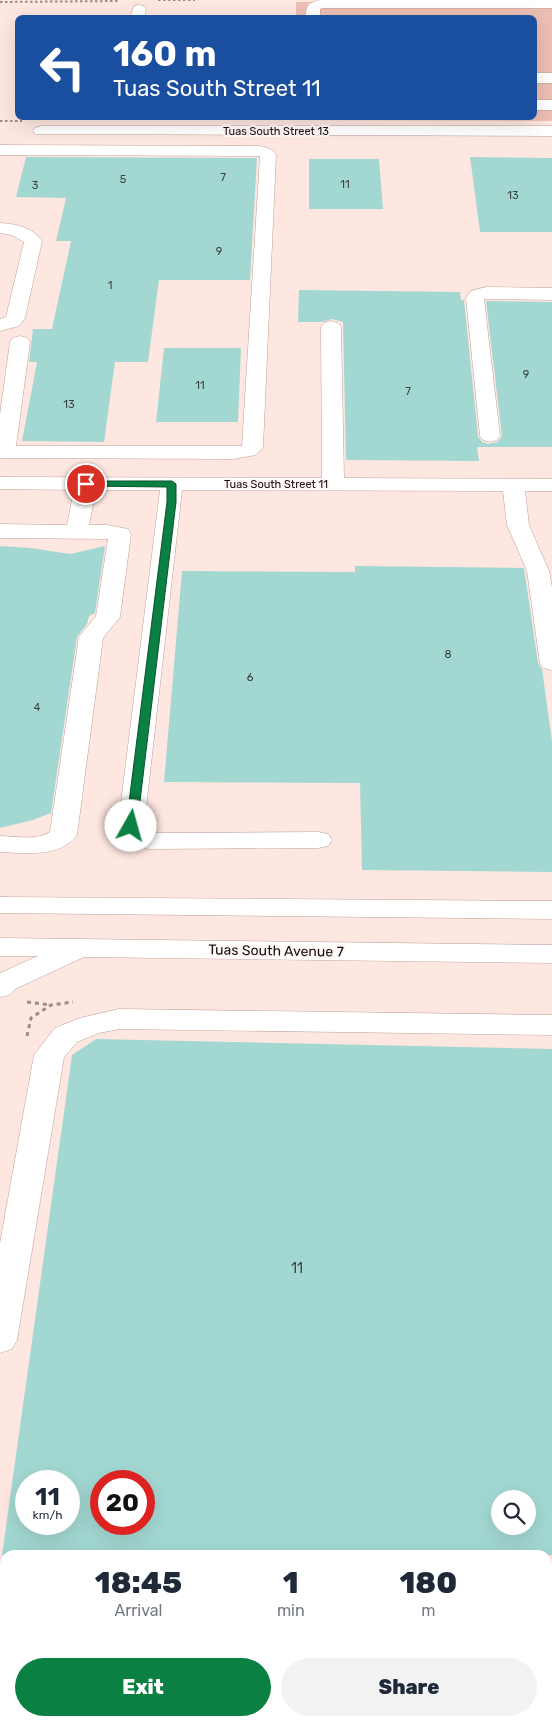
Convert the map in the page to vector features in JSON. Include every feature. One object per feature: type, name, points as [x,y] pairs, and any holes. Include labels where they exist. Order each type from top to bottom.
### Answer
[{"type":"street","points":[[313,15],[313,7],[321,4],[406,11],[552,4]]},
{"type":"street","points":[[537,78],[552,78]]},
{"type":"street","points":[[537,105],[552,105]]},
{"type":"street","name":"Tuas South Street 13","points":[[29,131],[116,124],[515,124],[552,131]]},
{"type":"street","points":[[0,150],[258,151],[268,155],[252,447],[249,451],[233,453],[3,452],[20,342]]},
{"type":"street","points":[[0,228],[15,230],[30,237],[33,241],[15,318],[12,322],[0,325]]},
{"type":"street","points":[[490,436],[475,298],[486,293],[552,294]]},
{"type":"street","points":[[331,327],[333,484]]},
{"type":"street","name":"Tuas South Street 11","points":[[0,483],[552,485]]},
{"type":"street","points":[[77,532],[86,484]]},
{"type":"street","points":[[172,484],[131,826],[134,833],[149,841],[318,840]]},
{"type":"street","points":[[513,485],[518,525],[538,571],[552,663]]},
{"type":"street","points":[[0,531],[115,532],[120,534],[108,617],[92,636],[63,835],[58,841],[45,844],[0,844]]},
{"type":"street","points":[[0,905],[552,910]]},
{"type":"street","name":"Tuas South Avenue 7","points":[[0,947],[552,954]]},
{"type":"street","points":[[0,988],[4,982],[81,948]]},
{"type":"street","points":[[0,1340],[49,1055],[66,1035],[91,1025],[119,1019],[552,1025]]},
{"type":"path","points":[[157,0],[195,0]]},
{"type":"path","points":[[0,2],[119,1]]},
{"type":"shaded area","points":[[552,0],[552,121],[292,120],[537,120],[537,15],[296,15],[296,2]]},
{"type":"building","points":[[26,157],[257,158],[250,280],[159,280],[148,362],[115,362],[104,442],[22,441],[37,362],[29,362],[33,329],[52,329],[71,241],[56,241],[66,198],[16,197]]},
{"type":"building","points":[[470,157],[552,158],[552,232],[480,232]]},
{"type":"building","points":[[309,159],[379,159],[383,209],[309,209]]},
{"type":"building","points":[[299,290],[460,292],[461,300],[464,300],[478,436],[482,442],[489,444],[498,442],[502,436],[486,301],[552,302],[552,447],[477,447],[479,461],[346,460],[343,322],[332,319],[322,322],[298,322]]},
{"type":"building","points":[[164,348],[241,348],[238,422],[156,422]]},
{"type":"building","points":[[0,546],[31,548],[70,554],[105,546],[95,613],[89,616],[87,624],[77,637],[51,813],[33,820],[0,828]]},
{"type":"building","points":[[355,566],[524,568],[538,663],[542,669],[552,741],[552,872],[362,870],[360,783],[164,782],[182,571],[355,572]]},
{"type":"building","points":[[96,1039],[552,1049],[552,1550],[3,1550],[72,1055]]},
{"type":"route","points":[[86,484],[172,484],[131,826]]}]
